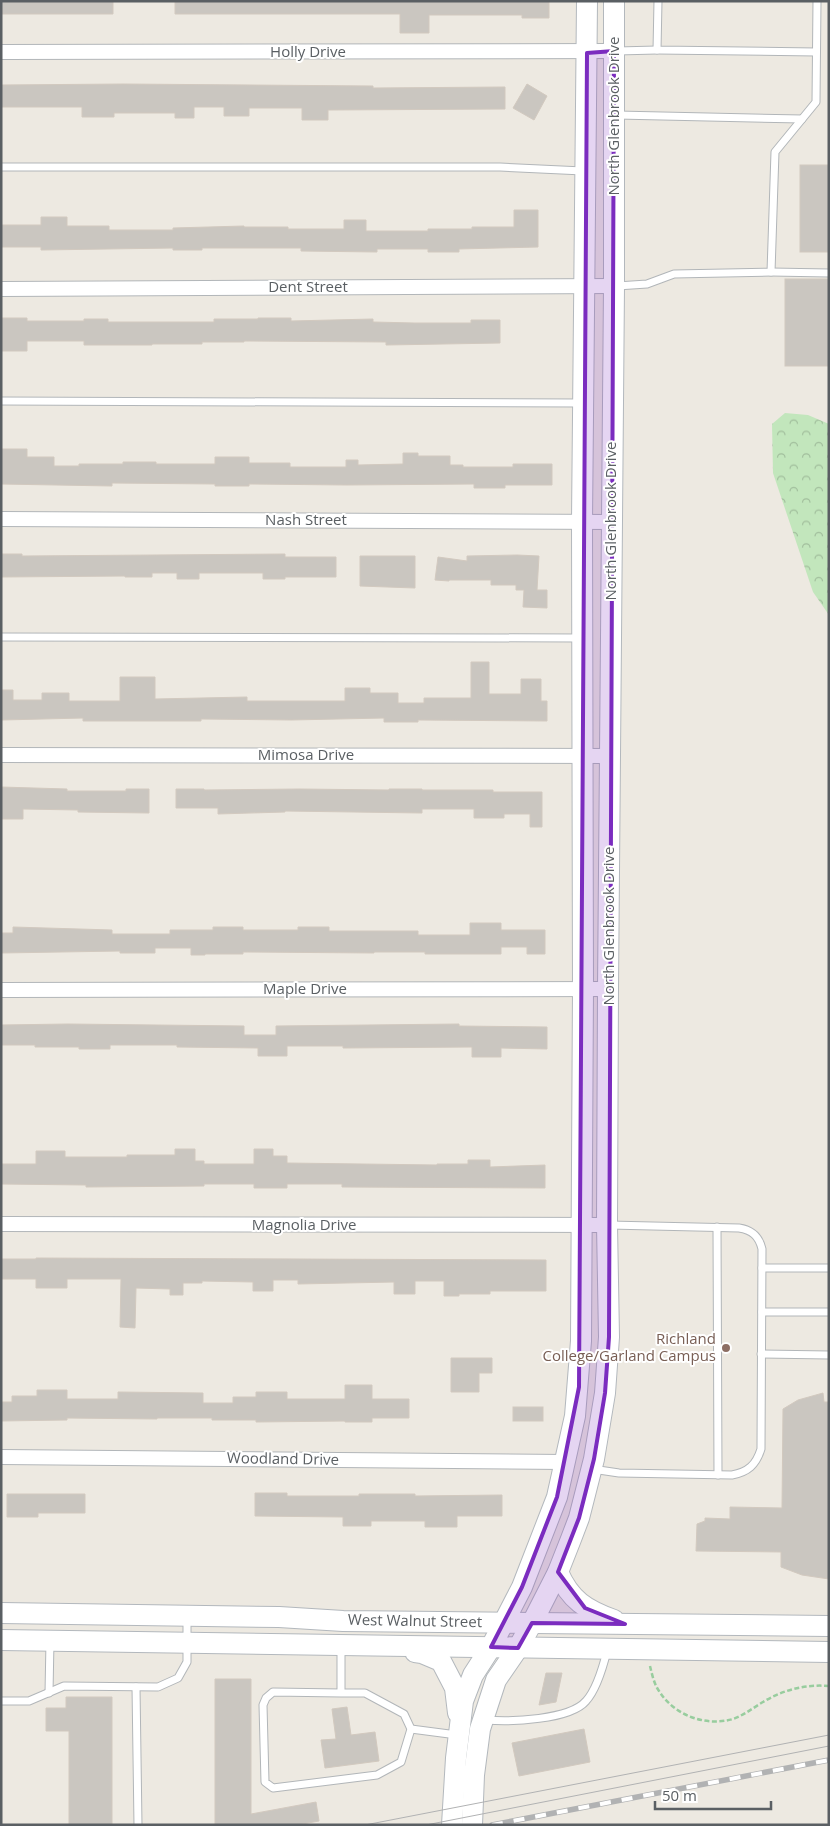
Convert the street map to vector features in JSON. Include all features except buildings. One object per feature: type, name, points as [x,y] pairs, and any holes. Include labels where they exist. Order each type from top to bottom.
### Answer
[{"type":"main road","name":"North Glenbrook Drive","points":[[452,1825],[456,1758],[463,1701],[473,1674],[490,1647],[522,1587],[548,1523],[557,1497],[565,1462],[579,1387],[581,1341],[583,989],[582,521],[586,1]]},
{"type":"main road","name":"North Glenbrook Drive","points":[[472,1825],[474,1775],[483,1719],[496,1680],[518,1648],[532,1623],[558,1572],[579,1518],[592,1469],[603,1412],[606,1384],[609,1337],[607,1225],[614,286],[614,1]]},
{"type":"main road","points":[[558,1572],[568,1590],[585,1608],[625,1624]]},
{"type":"main road","name":"West Walnut Street","points":[[1,1613],[294,1617],[343,1621],[829,1626]]},
{"type":"main road","name":"West Walnut Street","points":[[1,1640],[829,1652]]},
{"type":"main road","points":[[341,1645],[350,1649],[422,1653],[441,1661],[449,1673],[454,1688],[458,1706],[459,1735]]},
{"type":"street","name":"Holly Drive","points":[[1,52],[587,53],[614,51]]},
{"type":"street","name":"Dent Street","points":[[1,288],[614,286]]},
{"type":"street","name":"Nash Street","points":[[1,519],[611,522]]},
{"type":"street","name":"Mimosa Drive","points":[[1,755],[610,756]]},
{"type":"street","name":"Maple Drive","points":[[1,990],[608,989]]},
{"type":"street","name":"Magnolia Drive","points":[[1,1224],[607,1225]]},
{"type":"street","name":"Woodland Drive","points":[[1,1457],[565,1462]]},
{"type":"lane","points":[[657,50],[658,1]]},
{"type":"lane","points":[[771,272],[775,152],[816,102],[817,1]]},
{"type":"lane","points":[[614,51],[816,52]]},
{"type":"lane","points":[[614,115],[802,119]]},
{"type":"lane","points":[[1,167],[500,168],[585,171]]},
{"type":"lane","points":[[614,286],[647,284],[674,274],[829,273]]},
{"type":"lane","points":[[1,401],[584,403]]},
{"type":"lane","points":[[1,637],[582,638]]},
{"type":"lane","points":[[592,1469],[619,1473],[732,1475],[742,1473],[751,1468],[758,1460],[761,1450],[761,1242],[752,1232],[745,1229],[607,1225]]},
{"type":"lane","points":[[717,1227],[718,1475]]},
{"type":"lane","points":[[762,1268],[829,1268]]},
{"type":"lane","points":[[762,1312],[829,1312]]},
{"type":"lane","points":[[762,1354],[829,1355]]},
{"type":"lane","points":[[1,1701],[29,1701],[64,1686],[158,1687],[178,1678],[187,1662],[187,1615]]},
{"type":"lane","points":[[49,1693],[50,1641]]},
{"type":"lane","points":[[341,1645],[341,1693]]},
{"type":"lane","points":[[483,1719],[528,1720],[574,1710],[585,1703],[591,1694],[604,1663],[607,1649]]},
{"type":"lane","points":[[136,1687],[138,1825]]},
{"type":"lane","points":[[273,1692],[341,1693],[366,1693],[404,1714],[411,1729],[401,1762],[377,1775],[273,1788],[265,1782],[263,1705],[266,1698],[273,1692]]},
{"type":"lane","points":[[411,1729],[459,1735]]},
{"type":"path","points":[[650,1664],[658,1690],[667,1701],[689,1717],[702,1721],[732,1719],[777,1694],[793,1689],[812,1685],[829,1686]]},
{"type":"highlighted area","points":[[614,51],[609,1337],[605,1393],[594,1459],[579,1518],[558,1572],[585,1608],[625,1624],[532,1623],[518,1648],[491,1647],[522,1587],[557,1497],[579,1387],[587,53]]},
{"type":"green space","points":[[785,413],[808,415],[829,424],[829,615],[813,592],[773,473],[772,424]]},
{"type":"tram line","points":[[365,1825],[829,1735]]},
{"type":"tram line","points":[[426,1825],[829,1746]]},
{"type":"railway","points":[[492,1825],[829,1760]]},
{"type":"place","name":"Richland College/Garland Campus","points":[[726,1348]]}]
